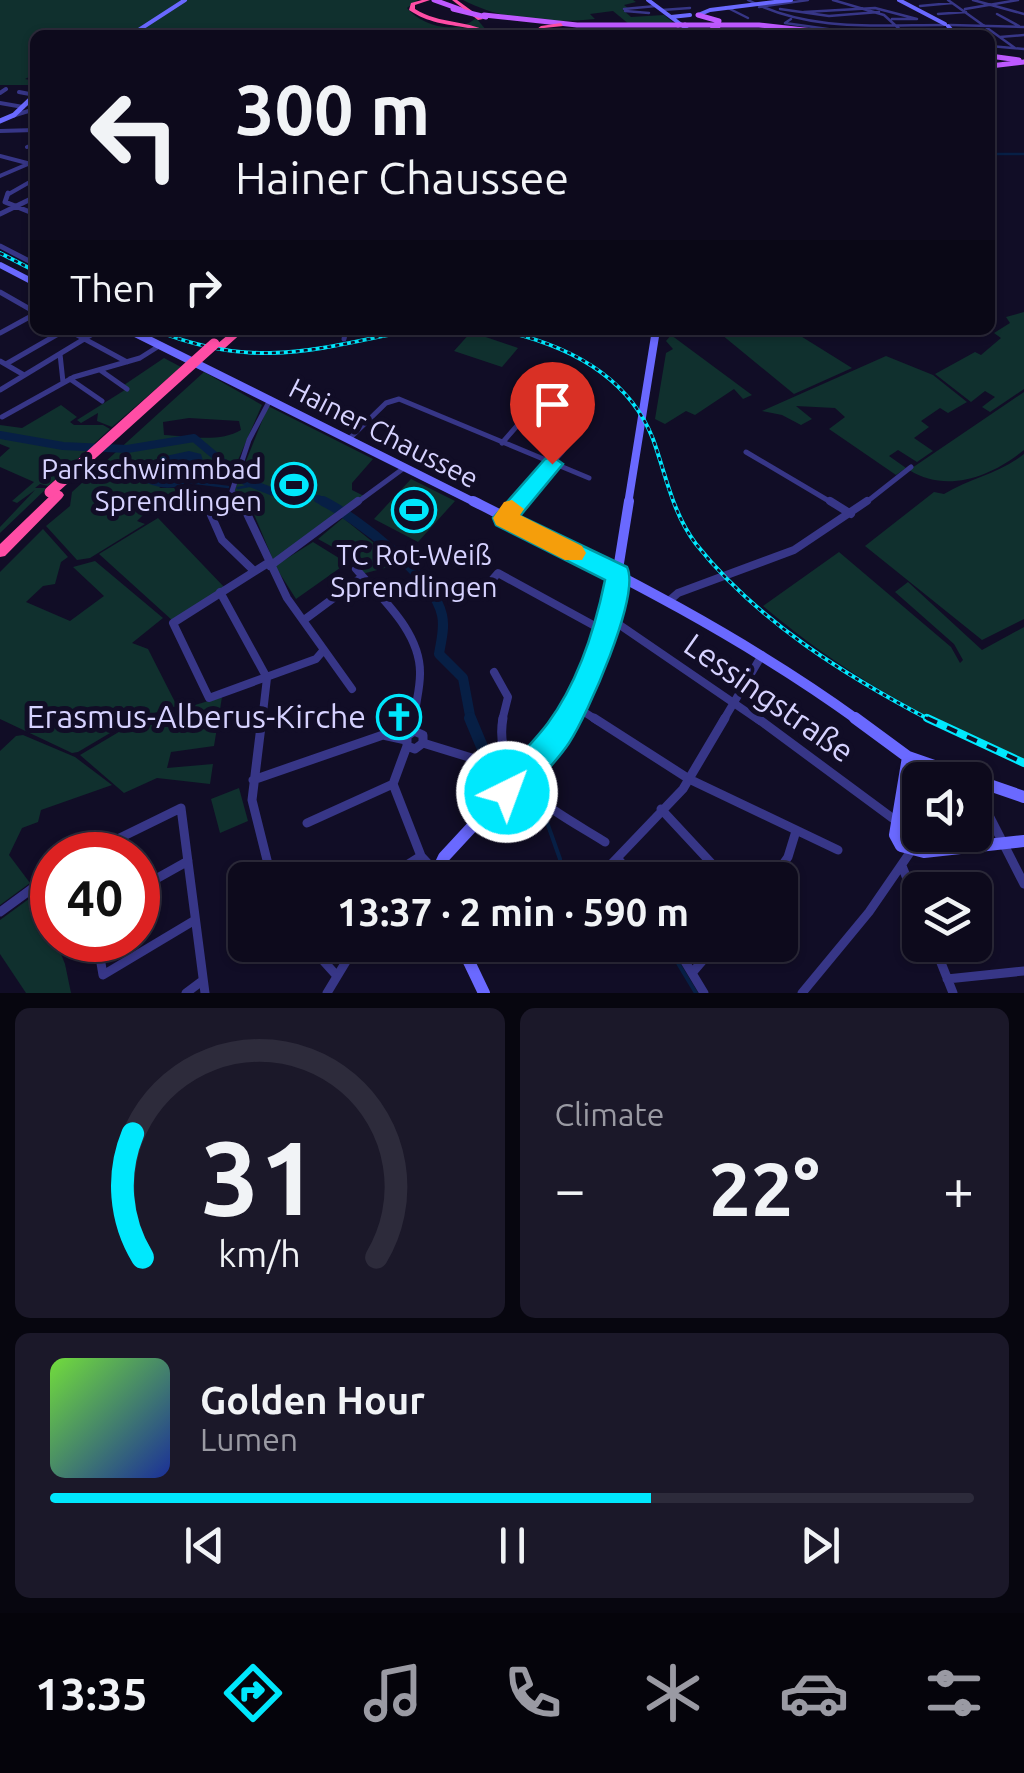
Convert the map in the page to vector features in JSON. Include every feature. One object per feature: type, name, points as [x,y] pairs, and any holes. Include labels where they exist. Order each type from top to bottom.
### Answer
[{"type":"highway","points":[[425,1],[412,10],[424,19],[482,30]]},
{"type":"highway","points":[[455,4],[491,30]]},
{"type":"highway","points":[[455,4],[490,30]]},
{"type":"highway","points":[[446,26],[472,23],[472,13]]},
{"type":"highway","points":[[530,22],[562,25]]},
{"type":"highway","points":[[535,30],[542,24]]},
{"type":"highway","points":[[0,541],[227,335]]},
{"type":"highway","points":[[218,345],[233,335]]},
{"type":"highway","points":[[0,552],[54,493]]},
{"type":"main road","points":[[139,30],[185,0]]},
{"type":"main road","points":[[425,1],[542,24],[678,21],[801,30]]},
{"type":"main road","points":[[702,13],[733,24]]},
{"type":"main road","points":[[494,17],[530,22]]},
{"type":"main road","points":[[703,24],[715,23],[712,18]]},
{"type":"main road","points":[[562,25],[678,21]]},
{"type":"main road","points":[[703,24],[719,29],[715,30]]},
{"type":"main road","points":[[720,30],[733,24]]},
{"type":"main road","points":[[995,57],[1024,61]]},
{"type":"main road","points":[[998,57],[1015,64]]},
{"type":"main road","points":[[995,66],[1024,61]]},
{"type":"main road","points":[[621,556],[655,335]]},
{"type":"main road","points":[[902,845],[896,841],[897,821],[908,756]]},
{"type":"street","points":[[656,6],[661,0]]},
{"type":"street","points":[[722,0],[748,18]]},
{"type":"street","points":[[834,0],[880,13],[903,30]]},
{"type":"street","points":[[948,0],[990,30]]},
{"type":"street","points":[[973,0],[1024,15]]},
{"type":"street","points":[[938,14],[1018,0]]},
{"type":"street","points":[[885,6],[900,1],[951,30]]},
{"type":"street","points":[[1008,1],[1024,6]]},
{"type":"street","points":[[795,2],[805,13],[808,24]]},
{"type":"street","points":[[805,13],[869,2],[917,19],[892,19]]},
{"type":"street","points":[[920,6],[953,3]]},
{"type":"street","points":[[753,4],[817,5]]},
{"type":"street","points":[[753,4],[808,24],[856,29]]},
{"type":"street","points":[[650,13],[630,14],[624,10],[656,6],[702,13],[753,4],[780,4],[824,16],[898,12],[905,19]]},
{"type":"street","points":[[824,4],[856,16]]},
{"type":"street","points":[[656,6],[689,30]]},
{"type":"street","points":[[849,8],[878,20]]},
{"type":"street","points":[[829,11],[840,16]]},
{"type":"street","points":[[678,21],[690,12]]},
{"type":"street","points":[[817,12],[824,16]]},
{"type":"street","points":[[997,14],[1022,27]]},
{"type":"street","points":[[1004,17],[1024,15]]},
{"type":"street","points":[[848,16],[856,29]]},
{"type":"street","points":[[790,19],[785,24],[856,29],[898,25],[1022,27]]},
{"type":"street","points":[[921,26],[926,30]]},
{"type":"street","points":[[995,33],[1014,46]]},
{"type":"street","points":[[1000,37],[1024,35]]},
{"type":"street","points":[[995,46],[1024,47]]},
{"type":"street","points":[[0,93],[6,89]]},
{"type":"street","points":[[15,98],[22,93],[30,94]]},
{"type":"street","points":[[2,119],[20,111],[30,100]]},
{"type":"street","points":[[0,105],[30,113]]},
{"type":"street","points":[[2,119],[30,114]]},
{"type":"street","points":[[0,132],[30,130]]},
{"type":"street","points":[[0,156],[28,164]]},
{"type":"street","points":[[0,176],[28,164]]},
{"type":"street","points":[[30,181],[9,191],[6,202],[30,212]]},
{"type":"street","points":[[0,214],[30,198]]},
{"type":"street","points":[[0,246],[30,261]]},
{"type":"street","points":[[2,268],[30,280]]},
{"type":"street","points":[[0,292],[30,310]]},
{"type":"street","points":[[0,305],[10,300]]},
{"type":"street","points":[[0,333],[30,316]]},
{"type":"street","points":[[3,362],[56,335]]},
{"type":"street","points":[[76,335],[127,362]]},
{"type":"street","points":[[0,390],[91,335]]},
{"type":"street","name":"Hainer Chaussee","points":[[138,335],[670,600],[762,654],[908,756],[923,762]]},
{"type":"street","points":[[344,339],[345,335]]},
{"type":"street","points":[[2,417],[66,381],[127,362],[159,346]]},
{"type":"street","points":[[60,354],[66,381],[102,401]]},
{"type":"street","points":[[3,362],[24,375]]},
{"type":"street","points":[[99,370],[127,389]]},
{"type":"street","points":[[502,443],[566,370]]},
{"type":"street","points":[[504,518],[569,445],[592,407],[586,395],[557,381]]},
{"type":"street","points":[[348,440],[392,399],[589,478]]},
{"type":"street","points":[[270,400],[232,491],[252,516],[269,564],[322,650],[352,689]]},
{"type":"street","points":[[746,452],[850,514]]},
{"type":"street","points":[[670,600],[778,558],[850,514],[911,467]]},
{"type":"street","points":[[322,650],[316,659],[209,698],[173,623],[269,564],[404,468]]},
{"type":"street","points":[[211,514],[222,540],[254,571]]},
{"type":"street","points":[[599,565],[621,556]]},
{"type":"street","points":[[445,862],[557,735],[575,706],[610,618],[621,556]]},
{"type":"street","points":[[356,568],[396,617],[416,655],[420,676],[413,701],[414,731],[393,784],[425,862]]},
{"type":"street","points":[[486,587],[498,573],[605,632]]},
{"type":"street","points":[[304,620],[362,577]]},
{"type":"street","points":[[614,594],[626,587],[641,586]]},
{"type":"street","points":[[220,592],[267,678],[253,780],[253,813],[267,862]]},
{"type":"street","name":"Lessingstraße","points":[[610,618],[733,701],[897,821]]},
{"type":"street","points":[[615,862],[689,780],[762,654]]},
{"type":"street","points":[[494,672],[508,697],[501,726],[513,785],[605,842]]},
{"type":"street","points":[[575,706],[689,780],[838,850]]},
{"type":"street","points":[[414,731],[422,735],[423,742]]},
{"type":"street","points":[[253,780],[383,735],[415,749],[423,742]]},
{"type":"street","points":[[423,742],[475,759],[490,771]]},
{"type":"street","points":[[307,823],[393,784]]},
{"type":"street","name":"Hainer Chaussee","points":[[992,788],[1024,798]]},
{"type":"street","points":[[132,832],[181,808],[205,993]]},
{"type":"street","points":[[661,809],[710,862]]},
{"type":"street","points":[[992,821],[1024,884]]},
{"type":"street","points":[[784,862],[796,831]]},
{"type":"street","points":[[992,844],[1024,840]]},
{"type":"street","points":[[802,993],[910,852]]},
{"type":"street","points":[[412,862],[421,856]]},
{"type":"street","points":[[160,877],[188,861]]},
{"type":"street","points":[[902,866],[904,872]]},
{"type":"street","points":[[0,912],[30,890]]},
{"type":"street","points":[[160,941],[194,920]]},
{"type":"street","points":[[100,962],[103,975],[125,962]]},
{"type":"street","points":[[324,962],[336,976]]},
{"type":"street","points":[[326,993],[345,962]]},
{"type":"street","points":[[468,962],[484,993]]},
{"type":"street","points":[[686,962],[704,993]]},
{"type":"street","points":[[692,973],[701,962]]},
{"type":"street","points":[[940,962],[953,993]]},
{"type":"street","points":[[947,979],[1024,972]]},
{"type":"street","points":[[186,993],[202,980]]},
{"type":"green space","points":[[0,0],[418,0],[407,8],[431,24],[459,26],[476,18],[486,30],[30,30],[30,76],[25,79],[30,80],[30,85],[0,85]]},
{"type":"green space","points":[[463,0],[633,0],[636,2],[624,5],[628,8],[623,10],[631,17],[664,15],[675,24],[630,25],[613,11],[590,14],[595,19],[526,19]]},
{"type":"green space","points":[[1024,312],[1024,389],[990,412],[982,407],[995,397],[985,391],[971,402],[935,374],[975,352],[981,355],[1001,338],[995,332],[1010,323],[1006,317]]},
{"type":"green space","points":[[468,335],[518,348],[502,367],[454,351]]},
{"type":"green space","points":[[671,335],[752,395],[743,399],[734,389],[695,415],[686,411],[665,424],[655,419],[666,353],[673,349],[666,341]]},
{"type":"green space","points":[[722,335],[799,335],[852,368],[794,394]]},
{"type":"green space","points":[[886,356],[933,375],[967,402],[948,413],[940,408],[921,421],[929,427],[914,438],[933,451],[917,462],[898,450],[889,456],[906,468],[896,475],[829,429],[845,417],[835,408],[796,406],[812,419],[801,425],[762,411]]},
{"type":"green space","points":[[164,358],[181,367],[112,427],[97,421],[98,413],[81,423],[77,420],[128,388],[124,385]]},
{"type":"green space","points":[[204,372],[262,405],[235,467],[203,461],[159,488],[174,488],[185,502],[172,510],[149,509],[137,521],[145,524],[90,558],[77,560],[46,526],[70,506],[72,492]],"holes":[[[189,418],[239,421],[241,430],[223,436],[164,435],[163,422]]]},
{"type":"green space","points":[[1024,392],[1024,450],[1011,459],[984,474],[954,481],[939,481],[909,470]]},
{"type":"green space","points":[[61,405],[77,417],[70,422],[74,425],[103,425],[110,429],[48,486],[40,484],[35,488],[47,488],[0,533],[0,527],[35,490],[17,503],[12,501],[34,482],[0,467],[0,457],[10,448],[0,444],[0,425],[22,428]]},
{"type":"green space","name":"Parkschwimmbad Sprendlingen","points":[[268,406],[373,459],[352,483],[352,490],[364,496],[274,562],[251,507],[234,491]]},
{"type":"green space","points":[[1024,454],[1024,619],[982,640],[865,546],[934,492],[944,494]]},
{"type":"green space","name":"TC Rot-Weiß Sprendlingen","points":[[411,479],[455,501],[418,542],[374,519]]},
{"type":"green space","points":[[158,518],[225,588],[173,621],[99,554]]},
{"type":"green space","points":[[343,518],[400,564],[362,574],[338,550],[318,539]]},
{"type":"green space","points":[[43,529],[68,557],[61,562],[55,584],[43,586],[26,602],[70,621],[104,596],[73,567],[95,561],[163,618],[132,643],[148,649],[177,706],[132,720],[72,753],[0,719],[0,572]]},
{"type":"green space","points":[[313,542],[347,563],[296,599],[275,566]]},
{"type":"green space","points":[[839,552],[951,647],[960,663],[963,660],[954,644],[895,592],[908,582],[982,650],[1024,627],[1024,760],[888,694],[824,653],[763,606]]},
{"type":"green space","points":[[222,697],[214,746],[171,752],[167,768],[213,764],[210,784],[157,778],[124,793],[80,755],[134,723]]},
{"type":"green space","points":[[23,735],[75,757],[112,785],[41,810],[38,822],[22,828],[9,855],[30,883],[0,905],[0,751],[16,736]]},
{"type":"green space","points":[[239,788],[248,821],[220,833],[211,799]]},
{"type":"green space","points":[[30,898],[30,962],[64,962],[71,993],[26,993],[0,954],[0,920]]},
{"type":"water","points":[[189,451],[201,454],[203,461],[187,481],[165,488],[147,483],[161,457]]},
{"type":"waterway","points":[[995,154],[1024,154]]},
{"type":"waterway","points":[[0,435],[63,446],[127,449],[194,438],[245,481],[281,495]]},
{"type":"waterway","points":[[188,482],[228,487]]},
{"type":"waterway","points":[[238,488],[254,485]]},
{"type":"waterway","points":[[318,499],[325,502]]},
{"type":"waterway","points":[[325,502],[329,504]]},
{"type":"waterway","points":[[325,502],[392,550],[436,600],[443,620],[439,654],[463,678],[471,720]]},
{"type":"waterway","points":[[471,720],[491,768],[507,784]]},
{"type":"waterway","points":[[515,790],[543,811],[560,862]]},
{"type":"waterway","points":[[677,962],[696,993]]},
{"type":"railway","points":[[0,253],[30,268]]},
{"type":"railway","points":[[170,335],[223,350],[253,353],[313,349],[386,335]]},
{"type":"railway","points":[[519,335],[591,365],[627,396],[653,439],[681,519],[696,544],[747,598],[836,666],[932,721]]},
{"type":"railway","points":[[927,718],[1024,763]]},
{"type":"slow traffic","points":[[512,509],[504,518],[574,553]]},
{"type":"place","name":"Parkschwimmbad Sprendlingen","points":[[294,485]]},
{"type":"place","name":"TC Rot-Weiß Sprendlingen","points":[[414,510]]},
{"type":"place","name":"Erasmus-Alberus-Kirche","points":[[399,717]]},
{"type":"route","points":[[507,792],[557,735],[575,706],[610,618],[618,575],[504,518],[552,464]]}]
